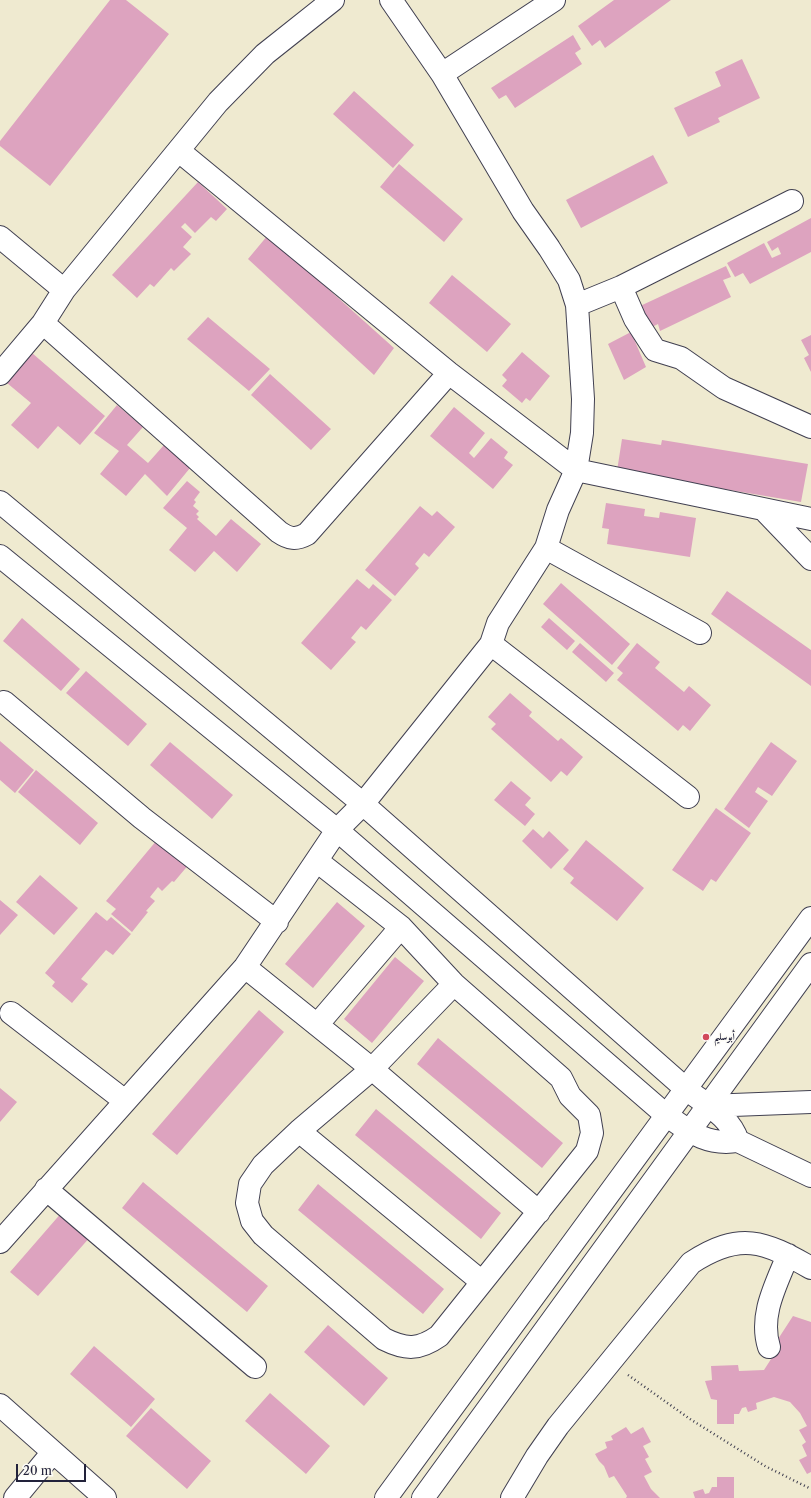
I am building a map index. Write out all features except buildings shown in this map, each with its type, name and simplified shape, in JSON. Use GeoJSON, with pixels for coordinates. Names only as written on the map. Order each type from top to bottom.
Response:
{"type":"FeatureCollection","features":[{"type":"Feature","properties":{"kind":"street"},"geometry":{"type":"LineString","coordinates":[[0,374],[43,323],[64,290],[218,102],[265,54],[333,0]]}},
{"type":"Feature","properties":{"kind":"street"},"geometry":{"type":"LineString","coordinates":[[0,1242],[245,967],[278,922],[337,830],[363,804],[491,644],[498,623],[546,548],[558,510],[576,470],[582,433],[583,399],[577,305],[569,280],[523,211],[442,74],[391,0]]}},
{"type":"Feature","properties":{"kind":"street"},"geometry":{"type":"LineString","coordinates":[[442,74],[554,0]]}},
{"type":"Feature","properties":{"kind":"street"},"geometry":{"type":"LineString","coordinates":[[179,151],[449,373],[576,470],[811,519]]}},
{"type":"Feature","properties":{"kind":"street"},"geometry":{"type":"LineString","coordinates":[[577,305],[621,287],[792,201]]}},
{"type":"Feature","properties":{"kind":"street"},"geometry":{"type":"LineString","coordinates":[[0,238],[64,290]]}},
{"type":"Feature","properties":{"kind":"street"},"geometry":{"type":"LineString","coordinates":[[621,287],[634,320],[655,350],[681,358],[724,388],[811,427]]}},
{"type":"Feature","properties":{"kind":"street"},"geometry":{"type":"LineString","coordinates":[[43,323],[279,532],[292,539],[300,538],[307,534],[449,373]]}},
{"type":"Feature","properties":{"kind":"street"},"geometry":{"type":"LineString","coordinates":[[0,502],[363,804],[686,1088],[729,1122],[738,1142]]}},
{"type":"Feature","properties":{"kind":"street"},"geometry":{"type":"LineString","coordinates":[[764,510],[811,559]]}},
{"type":"Feature","properties":{"kind":"street"},"geometry":{"type":"LineString","coordinates":[[546,548],[700,633]]}},
{"type":"Feature","properties":{"kind":"street"},"geometry":{"type":"LineString","coordinates":[[0,556],[337,830],[666,1115],[688,1131],[705,1140],[716,1142],[738,1142],[811,1176]]}},
{"type":"Feature","properties":{"kind":"street"},"geometry":{"type":"LineString","coordinates":[[491,644],[688,798]]}},
{"type":"Feature","properties":{"kind":"street"},"geometry":{"type":"LineString","coordinates":[[4,702],[142,818],[278,922]]}},
{"type":"Feature","properties":{"kind":"street"},"geometry":{"type":"LineString","coordinates":[[317,861],[401,927],[454,984],[561,1078],[570,1096],[589,1115],[592,1134],[587,1151],[439,1336],[427,1344],[412,1347],[397,1346],[384,1339],[264,1235],[252,1221],[247,1202],[250,1184],[263,1165],[372,1069],[454,984]]}},
{"type":"Feature","properties":{"kind":"street"},"geometry":{"type":"LineString","coordinates":[[386,1498],[811,918]]}},
{"type":"Feature","properties":{"kind":"street"},"geometry":{"type":"LineString","coordinates":[[317,1025],[401,927]]}},
{"type":"Feature","properties":{"kind":"street"},"geometry":{"type":"LineString","coordinates":[[423,1498],[688,1131],[811,964]]}},
{"type":"Feature","properties":{"kind":"street"},"geometry":{"type":"LineString","coordinates":[[245,967],[372,1069],[538,1212]]}},
{"type":"Feature","properties":{"kind":"street"},"geometry":{"type":"LineString","coordinates":[[11,1013],[125,1101]]}},
{"type":"Feature","properties":{"kind":"street"},"geometry":{"type":"LineString","coordinates":[[707,1106],[811,1102]]}},
{"type":"Feature","properties":{"kind":"street"},"geometry":{"type":"LineString","coordinates":[[300,1131],[482,1282]]}},
{"type":"Feature","properties":{"kind":"street"},"geometry":{"type":"LineString","coordinates":[[46,1189],[255,1367]]}},
{"type":"Feature","properties":{"kind":"street"},"geometry":{"type":"LineString","coordinates":[[512,1498],[537,1456],[554,1432],[691,1263],[710,1251],[732,1244],[755,1243],[788,1255],[811,1268]]}},
{"type":"Feature","properties":{"kind":"street"},"geometry":{"type":"LineString","coordinates":[[769,1347],[765,1326],[766,1312],[788,1255]]}},
{"type":"Feature","properties":{"kind":"street"},"geometry":{"type":"LineString","coordinates":[[0,1405],[106,1498]]}},
{"type":"Feature","properties":{"kind":"street"},"geometry":{"type":"LineString","coordinates":[[15,1498],[53,1452]]}},
{"type":"Feature","properties":{"kind":"path"},"geometry":{"type":"LineString","coordinates":[[610,1362],[690,1419],[765,1466],[811,1489]]}},
{"type":"Feature","properties":{"kind":"place","name":"أبوسليم"},"geometry":{"type":"Point","coordinates":[706,1037]}}]}
